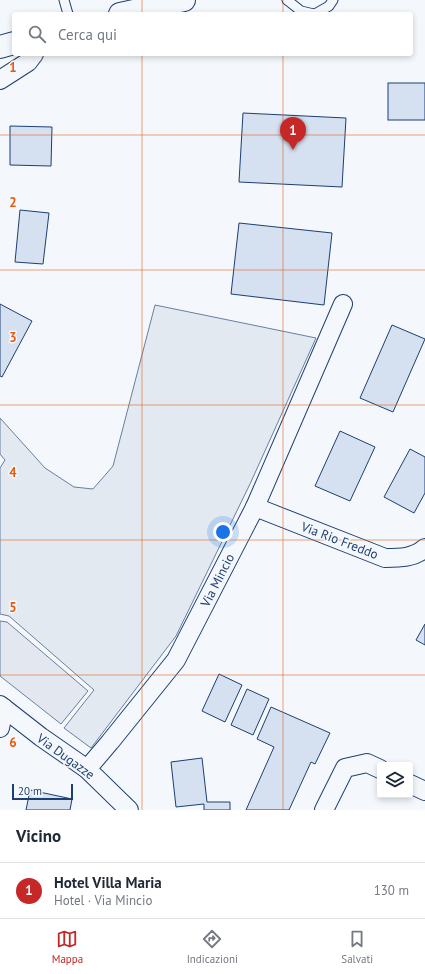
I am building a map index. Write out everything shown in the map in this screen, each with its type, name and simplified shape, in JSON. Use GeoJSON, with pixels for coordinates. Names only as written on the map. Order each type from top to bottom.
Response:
{"type":"FeatureCollection","features":[{"type":"Feature","properties":{"kind":"street"},"geometry":{"type":"LineString","coordinates":[[125,12],[147,4],[184,0]]}},
{"type":"Feature","properties":{"kind":"street"},"geometry":{"type":"LineString","coordinates":[[0,47],[12,43]]}},
{"type":"Feature","properties":{"kind":"street"},"geometry":{"type":"LineString","coordinates":[[0,80],[28,62],[32,56]]}},
{"type":"Feature","properties":{"kind":"street","name":"Via Mincio"},"geometry":{"type":"LineString","coordinates":[[87,769],[176,660],[255,507],[343,304]]}},
{"type":"Feature","properties":{"kind":"street","name":"Via Rio Freddo"},"geometry":{"type":"LineString","coordinates":[[255,507],[386,558],[406,558],[421,552],[425,548]]}},
{"type":"Feature","properties":{"kind":"street"},"geometry":{"type":"LineString","coordinates":[[0,728],[2,706]]}},
{"type":"Feature","properties":{"kind":"street","name":"Via Dugazze"},"geometry":{"type":"LineString","coordinates":[[2,706],[41,737],[87,769],[129,810]]}},
{"type":"Feature","properties":{"kind":"street"},"geometry":{"type":"LineString","coordinates":[[324,810],[345,768],[367,763],[377,768]]}},
{"type":"Feature","properties":{"kind":"street"},"geometry":{"type":"LineString","coordinates":[[413,785],[425,791]]}},
{"type":"Feature","properties":{"kind":"lane"},"geometry":{"type":"LineString","coordinates":[[64,0],[67,12]]}},
{"type":"Feature","properties":{"kind":"lane"},"geometry":{"type":"LineString","coordinates":[[287,0],[302,11],[306,12]]}},
{"type":"Feature","properties":{"kind":"lane"},"geometry":{"type":"LineString","coordinates":[[318,12],[329,6],[333,0]]}},
{"type":"Feature","properties":{"kind":"shaded area"},"geometry":{"type":"Polygon","coordinates":[[[155,305],[316,338],[250,484],[176,636],[91,748],[64,728],[94,690],[9,616],[0,614],[0,468],[5,460],[0,454],[0,418],[45,468],[74,487],[93,489],[113,466],[155,305]]]}},
{"type":"Feature","properties":{"kind":"shaded area"},"geometry":{"type":"Polygon","coordinates":[[[0,621],[7,622],[88,691],[61,724],[0,676],[0,621]]]}},
{"type":"Feature","properties":{"kind":"building"},"geometry":{"type":"Polygon","coordinates":[[[388,83],[425,83],[425,120],[388,120],[388,83]]]}},
{"type":"Feature","properties":{"kind":"building"},"geometry":{"type":"Polygon","coordinates":[[[243,113],[346,118],[342,187],[239,182],[243,113]]]}},
{"type":"Feature","properties":{"kind":"building"},"geometry":{"type":"Polygon","coordinates":[[[10,126],[52,127],[51,166],[10,165],[10,126]]]}},
{"type":"Feature","properties":{"kind":"building"},"geometry":{"type":"Polygon","coordinates":[[[20,210],[49,213],[43,264],[15,262],[20,210]]]}},
{"type":"Feature","properties":{"kind":"building"},"geometry":{"type":"Polygon","coordinates":[[[239,223],[332,233],[324,305],[231,294],[239,223]]]}},
{"type":"Feature","properties":{"kind":"building"},"geometry":{"type":"Polygon","coordinates":[[[0,304],[32,321],[2,377],[0,376],[0,304]]]}},
{"type":"Feature","properties":{"kind":"building"},"geometry":{"type":"Polygon","coordinates":[[[392,325],[425,339],[393,412],[360,398],[392,325]]]}},
{"type":"Feature","properties":{"kind":"building"},"geometry":{"type":"Polygon","coordinates":[[[340,431],[375,447],[350,501],[315,486],[340,431]]]}},
{"type":"Feature","properties":{"kind":"building"},"geometry":{"type":"Polygon","coordinates":[[[410,449],[425,457],[425,493],[414,513],[384,497],[410,449]]]}},
{"type":"Feature","properties":{"kind":"building"},"geometry":{"type":"Polygon","coordinates":[[[425,624],[425,645],[416,640],[425,624]]]}},
{"type":"Feature","properties":{"kind":"building"},"geometry":{"type":"Polygon","coordinates":[[[219,674],[242,685],[225,722],[202,711],[219,674]]]}},
{"type":"Feature","properties":{"kind":"building"},"geometry":{"type":"Polygon","coordinates":[[[247,689],[269,699],[253,735],[231,725],[247,689]]]}},
{"type":"Feature","properties":{"kind":"building"},"geometry":{"type":"Polygon","coordinates":[[[271,707],[330,733],[315,764],[311,762],[289,810],[246,810],[274,747],[257,739],[271,707]]]}},
{"type":"Feature","properties":{"kind":"building"},"geometry":{"type":"Polygon","coordinates":[[[202,758],[207,802],[230,802],[230,810],[204,810],[204,804],[176,807],[171,762],[202,758]]]}},
{"type":"Feature","properties":{"kind":"building"},"geometry":{"type":"Polygon","coordinates":[[[30,790],[72,799],[70,810],[26,810],[30,790]]]}},
{"type":"Feature","properties":{"kind":"place","name":"Hotel Villa Maria"},"geometry":{"type":"Point","coordinates":[293,150]}}]}
